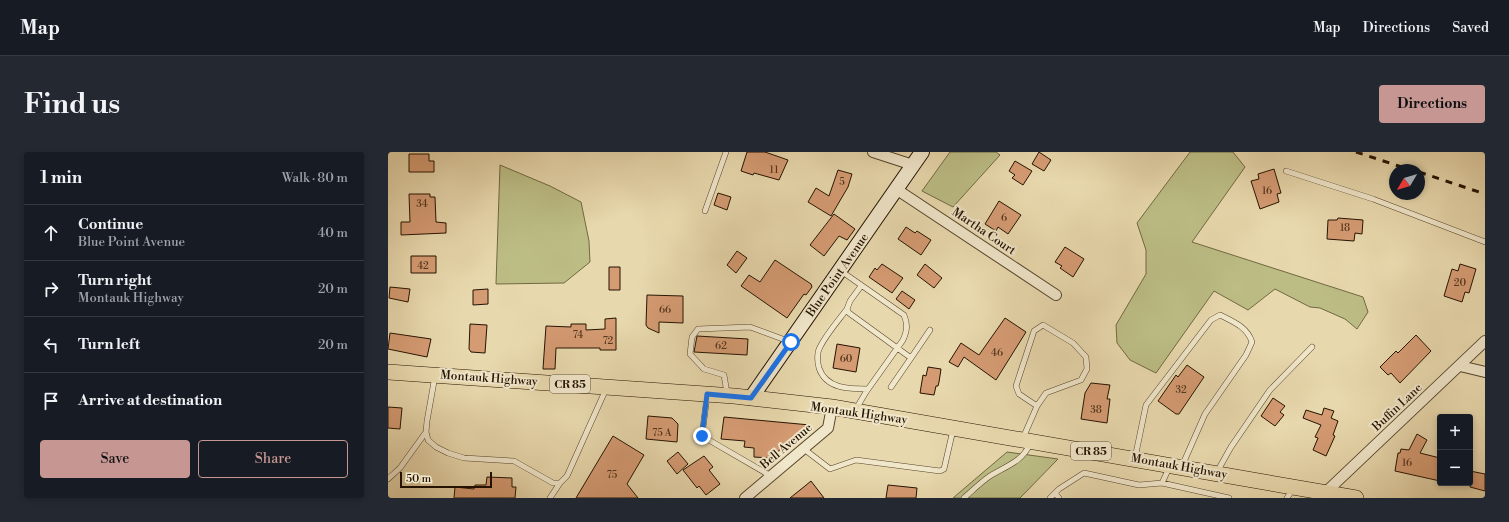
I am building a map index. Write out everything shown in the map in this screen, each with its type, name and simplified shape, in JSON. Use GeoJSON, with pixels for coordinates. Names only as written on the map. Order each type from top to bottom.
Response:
{"type":"FeatureCollection","features":[{"type":"Feature","properties":{"kind":"main road","name":"Montauk Highway"},"geometry":{"type":"LineString","coordinates":[[388,372],[607,386],[751,398],[832,407],[1216,473],[1291,492],[1326,492]]}},
{"type":"Feature","properties":{"kind":"main road","name":"CR 85"},"geometry":{"type":"LineString","coordinates":[[1326,492],[1351,497]]}},
{"type":"Feature","properties":{"kind":"street"},"geometry":{"type":"LineString","coordinates":[[872,152],[913,165]]}},
{"type":"Feature","properties":{"kind":"street","name":"Blue Point Avenue"},"geometry":{"type":"LineString","coordinates":[[751,398],[841,271],[922,152]]}},
{"type":"Feature","properties":{"kind":"street","name":"Martha Court"},"geometry":{"type":"LineString","coordinates":[[896,189],[1056,295]]}},
{"type":"Feature","properties":{"kind":"street","name":"Buffin Lane"},"geometry":{"type":"LineString","coordinates":[[1326,492],[1485,341]]}},
{"type":"Feature","properties":{"kind":"street"},"geometry":{"type":"LineString","coordinates":[[1460,366],[1485,372]]}},
{"type":"Feature","properties":{"kind":"street","name":"Bell Avenue"},"geometry":{"type":"LineString","coordinates":[[745,498],[828,428],[832,407]]}},
{"type":"Feature","properties":{"kind":"lane"},"geometry":{"type":"LineString","coordinates":[[705,211],[726,152]]}},
{"type":"Feature","properties":{"kind":"lane"},"geometry":{"type":"LineString","coordinates":[[1286,171],[1373,199],[1485,242]]}},
{"type":"Feature","properties":{"kind":"lane"},"geometry":{"type":"LineString","coordinates":[[841,271],[904,315],[907,323],[907,332],[898,348],[868,389],[856,411]]}},
{"type":"Feature","properties":{"kind":"lane"},"geometry":{"type":"LineString","coordinates":[[861,286],[850,301],[847,309],[819,347],[818,365],[821,373],[827,381],[833,385],[843,388],[868,389]]}},
{"type":"Feature","properties":{"kind":"lane"},"geometry":{"type":"LineString","coordinates":[[847,309],[849,313],[911,358]]}},
{"type":"Feature","properties":{"kind":"lane"},"geometry":{"type":"LineString","coordinates":[[1135,458],[1146,405],[1210,320],[1220,315],[1236,322],[1249,333],[1252,342],[1246,355],[1205,414],[1176,466],[1162,483]]}},
{"type":"Feature","properties":{"kind":"lane"},"geometry":{"type":"LineString","coordinates":[[964,498],[990,476],[1016,462],[1025,454],[1027,440],[1037,406],[1046,393],[1081,380],[1087,370],[1086,357],[1072,343],[1043,325],[1034,331],[1016,386],[1019,394],[1037,406]]}},
{"type":"Feature","properties":{"kind":"lane"},"geometry":{"type":"LineString","coordinates":[[727,396],[724,375],[704,369],[690,354],[692,337],[698,329],[750,327],[791,342]]}},
{"type":"Feature","properties":{"kind":"lane"},"geometry":{"type":"LineString","coordinates":[[891,387],[930,330]]}},
{"type":"Feature","properties":{"kind":"lane"},"geometry":{"type":"LineString","coordinates":[[1216,473],[1231,447],[1270,390],[1312,347]]}},
{"type":"Feature","properties":{"kind":"lane"},"geometry":{"type":"LineString","coordinates":[[436,375],[426,432],[428,440],[436,447],[464,458],[514,461],[554,483],[560,483]]}},
{"type":"Feature","properties":{"kind":"lane"},"geometry":{"type":"LineString","coordinates":[[550,498],[560,483],[567,476],[607,386]]}},
{"type":"Feature","properties":{"kind":"lane"},"geometry":{"type":"LineString","coordinates":[[707,394],[702,436],[771,476]]}},
{"type":"Feature","properties":{"kind":"lane"},"geometry":{"type":"LineString","coordinates":[[804,449],[830,469],[856,460],[940,471],[944,469],[953,427]]}},
{"type":"Feature","properties":{"kind":"lane"},"geometry":{"type":"LineString","coordinates":[[388,479],[400,468],[426,432]]}},
{"type":"Feature","properties":{"kind":"lane"},"geometry":{"type":"LineString","coordinates":[[1050,498],[1084,473],[1139,485],[1162,483],[1229,498]]}},
{"type":"Feature","properties":{"kind":"lane"},"geometry":{"type":"LineString","coordinates":[[1055,493],[1059,498]]}},
{"type":"Feature","properties":{"kind":"green space"},"geometry":{"type":"Polygon","coordinates":[[[950,152],[996,152],[1000,155],[953,207],[922,191],[950,152]]]}},
{"type":"Feature","properties":{"kind":"green space"},"geometry":{"type":"Polygon","coordinates":[[[1190,152],[1233,152],[1245,167],[1192,242],[1363,297],[1368,312],[1357,329],[1345,319],[1320,308],[1310,307],[1275,289],[1248,310],[1214,291],[1156,373],[1130,360],[1117,343],[1116,325],[1146,274],[1146,250],[1137,223],[1190,152]]]}},
{"type":"Feature","properties":{"kind":"green space"},"geometry":{"type":"Polygon","coordinates":[[[500,165],[550,186],[581,202],[589,241],[590,262],[564,283],[496,284],[500,165]]]}},
{"type":"Feature","properties":{"kind":"green space"},"geometry":{"type":"Polygon","coordinates":[[[1007,452],[1058,459],[1020,498],[953,498],[1007,452]]]}},
{"type":"Feature","properties":{"kind":"building"},"geometry":{"type":"Polygon","coordinates":[[[747,152],[765,152],[788,160],[779,180],[741,171],[747,152]]]}},
{"type":"Feature","properties":{"kind":"building"},"geometry":{"type":"Polygon","coordinates":[[[1039,152],[1051,160],[1044,171],[1032,164],[1039,152]]]}},
{"type":"Feature","properties":{"kind":"building"},"geometry":{"type":"Polygon","coordinates":[[[409,154],[429,154],[429,161],[434,161],[434,172],[409,172],[409,154]]]}},
{"type":"Feature","properties":{"kind":"building"},"geometry":{"type":"Polygon","coordinates":[[[1015,161],[1032,171],[1023,185],[1012,178],[1015,175],[1009,171],[1015,161]]]}},
{"type":"Feature","properties":{"kind":"building"},"geometry":{"type":"Polygon","coordinates":[[[1274,169],[1281,193],[1277,194],[1279,202],[1260,209],[1251,181],[1259,179],[1258,174],[1274,169]]]}},
{"type":"Feature","properties":{"kind":"building"},"geometry":{"type":"Polygon","coordinates":[[[838,170],[852,174],[848,187],[831,216],[808,202],[816,188],[829,196],[838,170]]]}},
{"type":"Feature","properties":{"kind":"building"},"geometry":{"type":"Polygon","coordinates":[[[718,193],[731,197],[727,210],[714,205],[718,193]]]}},
{"type":"Feature","properties":{"kind":"building"},"geometry":{"type":"Polygon","coordinates":[[[409,194],[430,194],[430,197],[435,197],[436,222],[446,223],[446,233],[401,235],[401,222],[410,222],[409,194]]]}},
{"type":"Feature","properties":{"kind":"building"},"geometry":{"type":"Polygon","coordinates":[[[999,201],[1021,215],[1008,234],[998,227],[996,231],[985,224],[999,201]]]}},
{"type":"Feature","properties":{"kind":"building"},"geometry":{"type":"Polygon","coordinates":[[[834,214],[855,229],[847,240],[839,236],[824,256],[810,245],[834,214]]]}},
{"type":"Feature","properties":{"kind":"building"},"geometry":{"type":"Polygon","coordinates":[[[1338,218],[1363,220],[1362,234],[1355,233],[1354,241],[1327,239],[1328,220],[1337,220],[1338,218]]]}},
{"type":"Feature","properties":{"kind":"building"},"geometry":{"type":"Polygon","coordinates":[[[906,227],[915,233],[917,231],[931,240],[921,255],[898,239],[906,227]]]}},
{"type":"Feature","properties":{"kind":"building"},"geometry":{"type":"Polygon","coordinates":[[[1065,247],[1084,259],[1073,277],[1060,268],[1062,266],[1055,262],[1065,247]]]}},
{"type":"Feature","properties":{"kind":"building"},"geometry":{"type":"Polygon","coordinates":[[[737,251],[747,258],[736,273],[727,265],[737,251]]]}},
{"type":"Feature","properties":{"kind":"building"},"geometry":{"type":"Polygon","coordinates":[[[411,256],[436,256],[436,273],[411,273],[411,256]]]}},
{"type":"Feature","properties":{"kind":"building"},"geometry":{"type":"Polygon","coordinates":[[[775,260],[811,284],[812,287],[806,295],[804,294],[787,318],[741,286],[749,275],[760,282],[775,260]]]}},
{"type":"Feature","properties":{"kind":"building"},"geometry":{"type":"Polygon","coordinates":[[[882,264],[903,278],[892,293],[869,277],[875,268],[877,270],[882,264]]]}},
{"type":"Feature","properties":{"kind":"building"},"geometry":{"type":"Polygon","coordinates":[[[925,264],[942,278],[934,288],[917,275],[925,264]]]}},
{"type":"Feature","properties":{"kind":"building"},"geometry":{"type":"Polygon","coordinates":[[[1460,264],[1476,269],[1469,293],[1465,292],[1462,302],[1444,296],[1452,269],[1458,271],[1460,264]]]}},
{"type":"Feature","properties":{"kind":"building"},"geometry":{"type":"Polygon","coordinates":[[[609,267],[620,267],[620,290],[609,290],[609,267]]]}},
{"type":"Feature","properties":{"kind":"building"},"geometry":{"type":"Polygon","coordinates":[[[390,287],[410,289],[408,302],[389,298],[390,287]]]}},
{"type":"Feature","properties":{"kind":"building"},"geometry":{"type":"Polygon","coordinates":[[[488,289],[488,304],[473,305],[473,290],[488,289]]]}},
{"type":"Feature","properties":{"kind":"building"},"geometry":{"type":"Polygon","coordinates":[[[902,291],[915,300],[909,309],[896,299],[902,291]]]}},
{"type":"Feature","properties":{"kind":"building"},"geometry":{"type":"Polygon","coordinates":[[[647,295],[683,296],[683,323],[659,322],[659,333],[648,328],[646,325],[647,295]]]}},
{"type":"Feature","properties":{"kind":"building"},"geometry":{"type":"Polygon","coordinates":[[[616,318],[616,350],[600,350],[600,348],[556,348],[555,369],[543,369],[546,326],[571,327],[571,324],[586,324],[586,330],[605,329],[605,319],[616,318]]]}},
{"type":"Feature","properties":{"kind":"building"},"geometry":{"type":"Polygon","coordinates":[[[1005,318],[1026,332],[996,380],[964,357],[958,367],[949,362],[961,343],[979,355],[1005,318]]]}},
{"type":"Feature","properties":{"kind":"building"},"geometry":{"type":"Polygon","coordinates":[[[470,324],[487,325],[485,353],[471,352],[469,349],[470,324]]]}},
{"type":"Feature","properties":{"kind":"building"},"geometry":{"type":"Polygon","coordinates":[[[390,333],[431,339],[427,357],[388,349],[390,333]]]}},
{"type":"Feature","properties":{"kind":"building"},"geometry":{"type":"Polygon","coordinates":[[[1416,335],[1431,351],[1400,383],[1391,373],[1388,375],[1380,367],[1396,351],[1398,353],[1416,335]]]}},
{"type":"Feature","properties":{"kind":"building"},"geometry":{"type":"Polygon","coordinates":[[[697,336],[748,339],[747,355],[694,352],[697,336]]]}},
{"type":"Feature","properties":{"kind":"building"},"geometry":{"type":"Polygon","coordinates":[[[837,344],[860,348],[856,372],[833,368],[837,344]]]}},
{"type":"Feature","properties":{"kind":"building"},"geometry":{"type":"Polygon","coordinates":[[[1187,365],[1204,377],[1179,414],[1176,414],[1158,401],[1176,375],[1178,377],[1187,365]]]}},
{"type":"Feature","properties":{"kind":"building"},"geometry":{"type":"Polygon","coordinates":[[[928,367],[941,369],[938,386],[936,386],[934,395],[920,393],[923,375],[926,376],[928,367]]]}},
{"type":"Feature","properties":{"kind":"building"},"geometry":{"type":"Polygon","coordinates":[[[1091,383],[1110,385],[1107,399],[1110,399],[1107,423],[1081,419],[1085,393],[1091,383]]]}},
{"type":"Feature","properties":{"kind":"building"},"geometry":{"type":"Polygon","coordinates":[[[1273,398],[1285,406],[1280,412],[1284,415],[1275,426],[1261,416],[1273,398]]]}},
{"type":"Feature","properties":{"kind":"building"},"geometry":{"type":"Polygon","coordinates":[[[388,407],[402,408],[400,429],[388,428],[388,407]]]}},
{"type":"Feature","properties":{"kind":"building"},"geometry":{"type":"Polygon","coordinates":[[[1324,408],[1334,411],[1331,418],[1338,421],[1333,435],[1335,436],[1326,456],[1313,450],[1318,438],[1315,437],[1321,425],[1303,418],[1306,410],[1322,415],[1324,408]]]}},
{"type":"Feature","properties":{"kind":"building"},"geometry":{"type":"Polygon","coordinates":[[[648,416],[672,418],[678,424],[677,442],[646,439],[648,416]]]}},
{"type":"Feature","properties":{"kind":"building"},"geometry":{"type":"Polygon","coordinates":[[[724,417],[810,425],[770,458],[754,457],[754,448],[744,447],[745,441],[721,439],[724,417]]]}},
{"type":"Feature","properties":{"kind":"building"},"geometry":{"type":"Polygon","coordinates":[[[1417,434],[1427,440],[1420,453],[1437,457],[1437,480],[1395,471],[1398,453],[1400,453],[1401,449],[1409,450],[1417,434]]]}},
{"type":"Feature","properties":{"kind":"building"},"geometry":{"type":"Polygon","coordinates":[[[613,436],[644,455],[627,484],[638,498],[576,498],[613,436]]]}},
{"type":"Feature","properties":{"kind":"building"},"geometry":{"type":"Polygon","coordinates":[[[678,452],[688,464],[677,474],[667,461],[678,452]]]}},
{"type":"Feature","properties":{"kind":"building"},"geometry":{"type":"Polygon","coordinates":[[[704,456],[713,467],[709,470],[720,484],[706,495],[699,486],[697,488],[683,470],[704,456]]]}},
{"type":"Feature","properties":{"kind":"building"},"geometry":{"type":"Polygon","coordinates":[[[1473,472],[1485,474],[1485,491],[1470,487],[1473,486],[1473,472]]]}},
{"type":"Feature","properties":{"kind":"building"},"geometry":{"type":"Polygon","coordinates":[[[487,477],[512,478],[512,487],[516,487],[515,498],[454,498],[455,487],[474,489],[475,485],[486,485],[487,477]]]}},
{"type":"Feature","properties":{"kind":"building"},"geometry":{"type":"Polygon","coordinates":[[[811,481],[824,498],[790,498],[805,486],[811,481]]]}},
{"type":"Feature","properties":{"kind":"building"},"geometry":{"type":"Polygon","coordinates":[[[888,485],[917,488],[916,498],[886,498],[888,485]]]}},
{"type":"Feature","properties":{"kind":"railway"},"geometry":{"type":"LineString","coordinates":[[1356,152],[1393,164]]}},
{"type":"Feature","properties":{"kind":"railway"},"geometry":{"type":"LineString","coordinates":[[1425,174],[1485,194]]}},
{"type":"Feature","properties":{"kind":"route"},"geometry":{"type":"LineString","coordinates":[[702,436],[707,394],[751,398],[791,342]]}}]}
